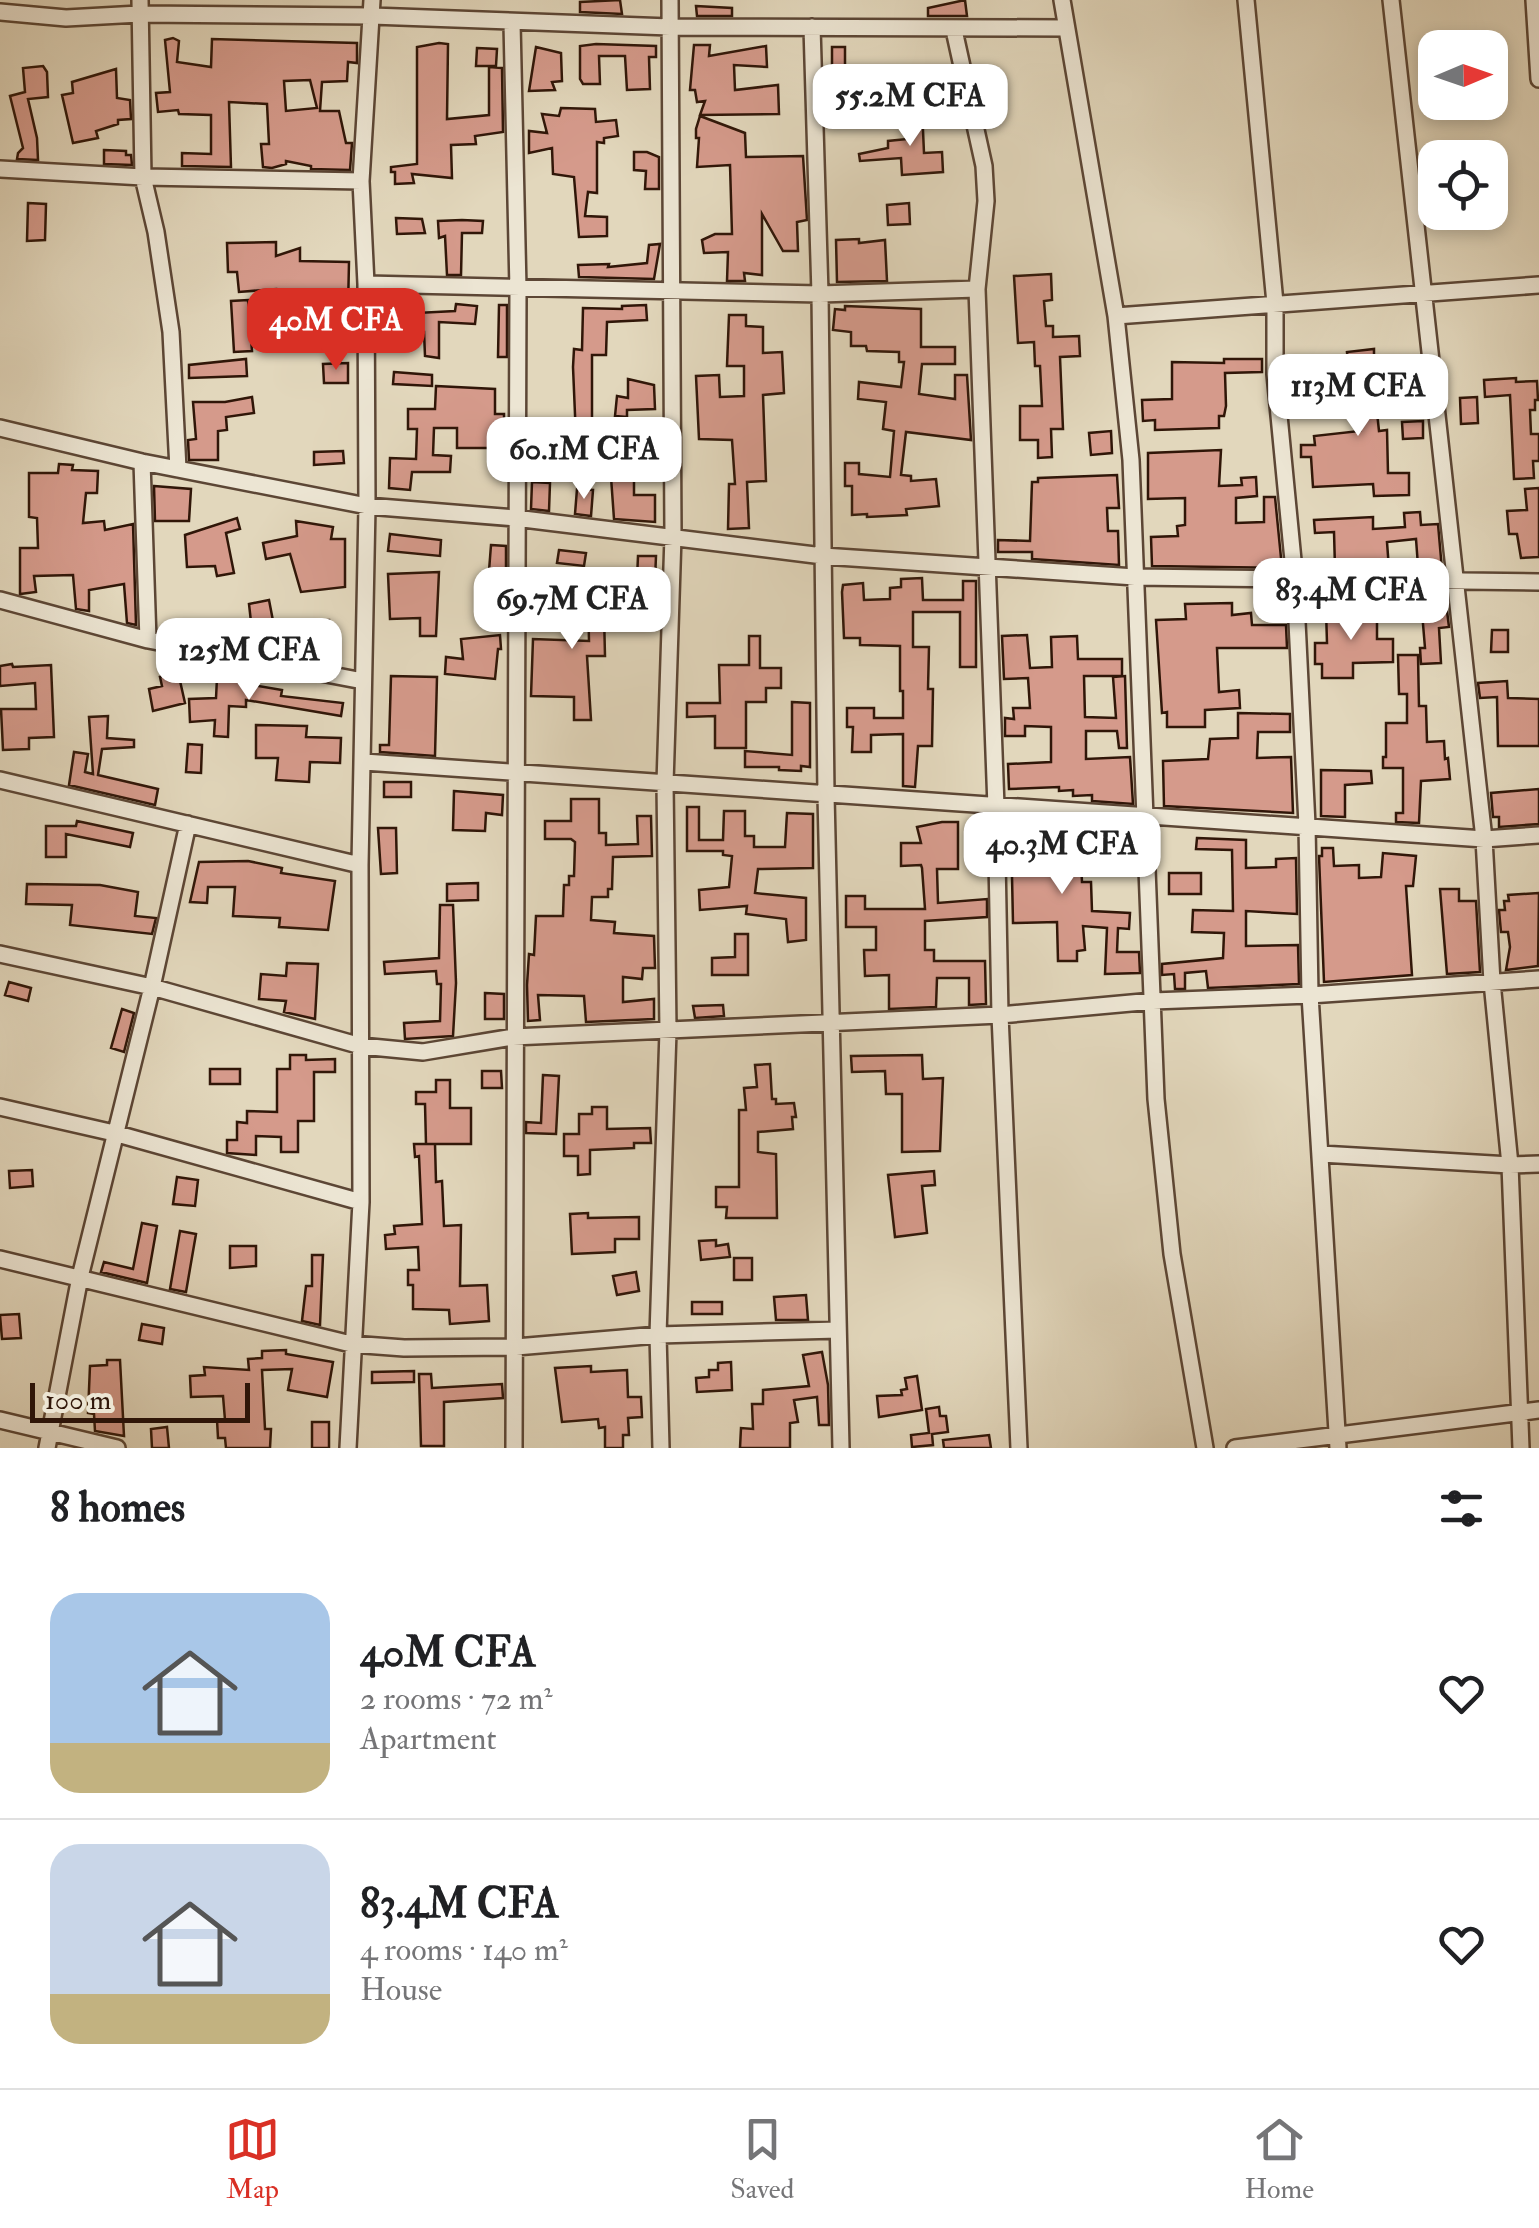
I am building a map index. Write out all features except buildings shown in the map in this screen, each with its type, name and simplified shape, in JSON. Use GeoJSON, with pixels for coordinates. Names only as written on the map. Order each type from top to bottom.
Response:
{"type":"FeatureCollection","features":[{"type":"Feature","properties":{"kind":"street"},"geometry":{"type":"LineString","coordinates":[[661,1448],[658,1336],[668,1031],[666,783],[673,536],[670,0]]}},
{"type":"Feature","properties":{"kind":"street"},"geometry":{"type":"LineString","coordinates":[[1062,0],[1116,316],[1131,460],[1156,1099],[1172,1254],[1205,1448]]}},
{"type":"Feature","properties":{"kind":"street"},"geometry":{"type":"LineString","coordinates":[[1246,0],[1275,302],[1275,374],[1295,582],[1307,825],[1310,995],[1338,1442]]}},
{"type":"Feature","properties":{"kind":"street"},"geometry":{"type":"LineString","coordinates":[[1391,0],[1484,839],[1492,982],[1510,1165],[1521,1448]]}},
{"type":"Feature","properties":{"kind":"street"},"geometry":{"type":"LineString","coordinates":[[1534,0],[1539,80]]}},
{"type":"Feature","properties":{"kind":"street"},"geometry":{"type":"LineString","coordinates":[[0,12],[66,18],[140,7],[372,8],[512,23],[954,30],[1066,28]]}},
{"type":"Feature","properties":{"kind":"street"},"geometry":{"type":"LineString","coordinates":[[140,7],[143,177],[156,232],[171,332],[178,469]]}},
{"type":"Feature","properties":{"kind":"street"},"geometry":{"type":"LineString","coordinates":[[348,1448],[361,1202],[360,865],[367,506],[366,284],[361,182],[372,8]]}},
{"type":"Feature","properties":{"kind":"street"},"geometry":{"type":"LineString","coordinates":[[512,23],[518,288],[514,1448]]}},
{"type":"Feature","properties":{"kind":"street"},"geometry":{"type":"LineString","coordinates":[[812,27],[841,1448]]}},
{"type":"Feature","properties":{"kind":"street"},"geometry":{"type":"LineString","coordinates":[[954,30],[984,166],[985,232],[977,289],[1000,1015],[1019,1448]]}},
{"type":"Feature","properties":{"kind":"street"},"geometry":{"type":"LineString","coordinates":[[0,169],[361,182]]}},
{"type":"Feature","properties":{"kind":"street"},"geometry":{"type":"LineString","coordinates":[[366,284],[820,294],[977,289]]}},
{"type":"Feature","properties":{"kind":"street"},"geometry":{"type":"LineString","coordinates":[[1116,316],[1539,285]]}},
{"type":"Feature","properties":{"kind":"street"},"geometry":{"type":"LineString","coordinates":[[0,428],[142,462],[367,506],[515,518],[823,556],[1135,578],[1539,582]]}},
{"type":"Feature","properties":{"kind":"street"},"geometry":{"type":"LineString","coordinates":[[142,462],[148,640]]}},
{"type":"Feature","properties":{"kind":"street"},"geometry":{"type":"LineString","coordinates":[[0,600],[148,640],[363,682]]}},
{"type":"Feature","properties":{"kind":"street"},"geometry":{"type":"LineString","coordinates":[[364,762],[1144,818],[1307,825],[1484,839],[1539,835]]}},
{"type":"Feature","properties":{"kind":"street"},"geometry":{"type":"LineString","coordinates":[[0,780],[360,865]]}},
{"type":"Feature","properties":{"kind":"street"},"geometry":{"type":"LineString","coordinates":[[49,1441],[80,1277],[188,824]]}},
{"type":"Feature","properties":{"kind":"street"},"geometry":{"type":"LineString","coordinates":[[0,954],[152,986],[361,1046],[424,1052],[513,1037],[1000,1015],[1153,1001],[1539,979]]}},
{"type":"Feature","properties":{"kind":"street"},"geometry":{"type":"LineString","coordinates":[[0,1108],[114,1134],[361,1202]]}},
{"type":"Feature","properties":{"kind":"street"},"geometry":{"type":"LineString","coordinates":[[1321,1154],[1539,1164]]}},
{"type":"Feature","properties":{"kind":"street"},"geometry":{"type":"LineString","coordinates":[[0,1259],[352,1344],[404,1348],[516,1347],[658,1336],[838,1330]]}},
{"type":"Feature","properties":{"kind":"street"},"geometry":{"type":"LineString","coordinates":[[1235,1448],[1338,1442],[1539,1410]]}},
{"type":"Feature","properties":{"kind":"street"},"geometry":{"type":"LineString","coordinates":[[0,1420],[49,1441],[117,1448]]}}]}
